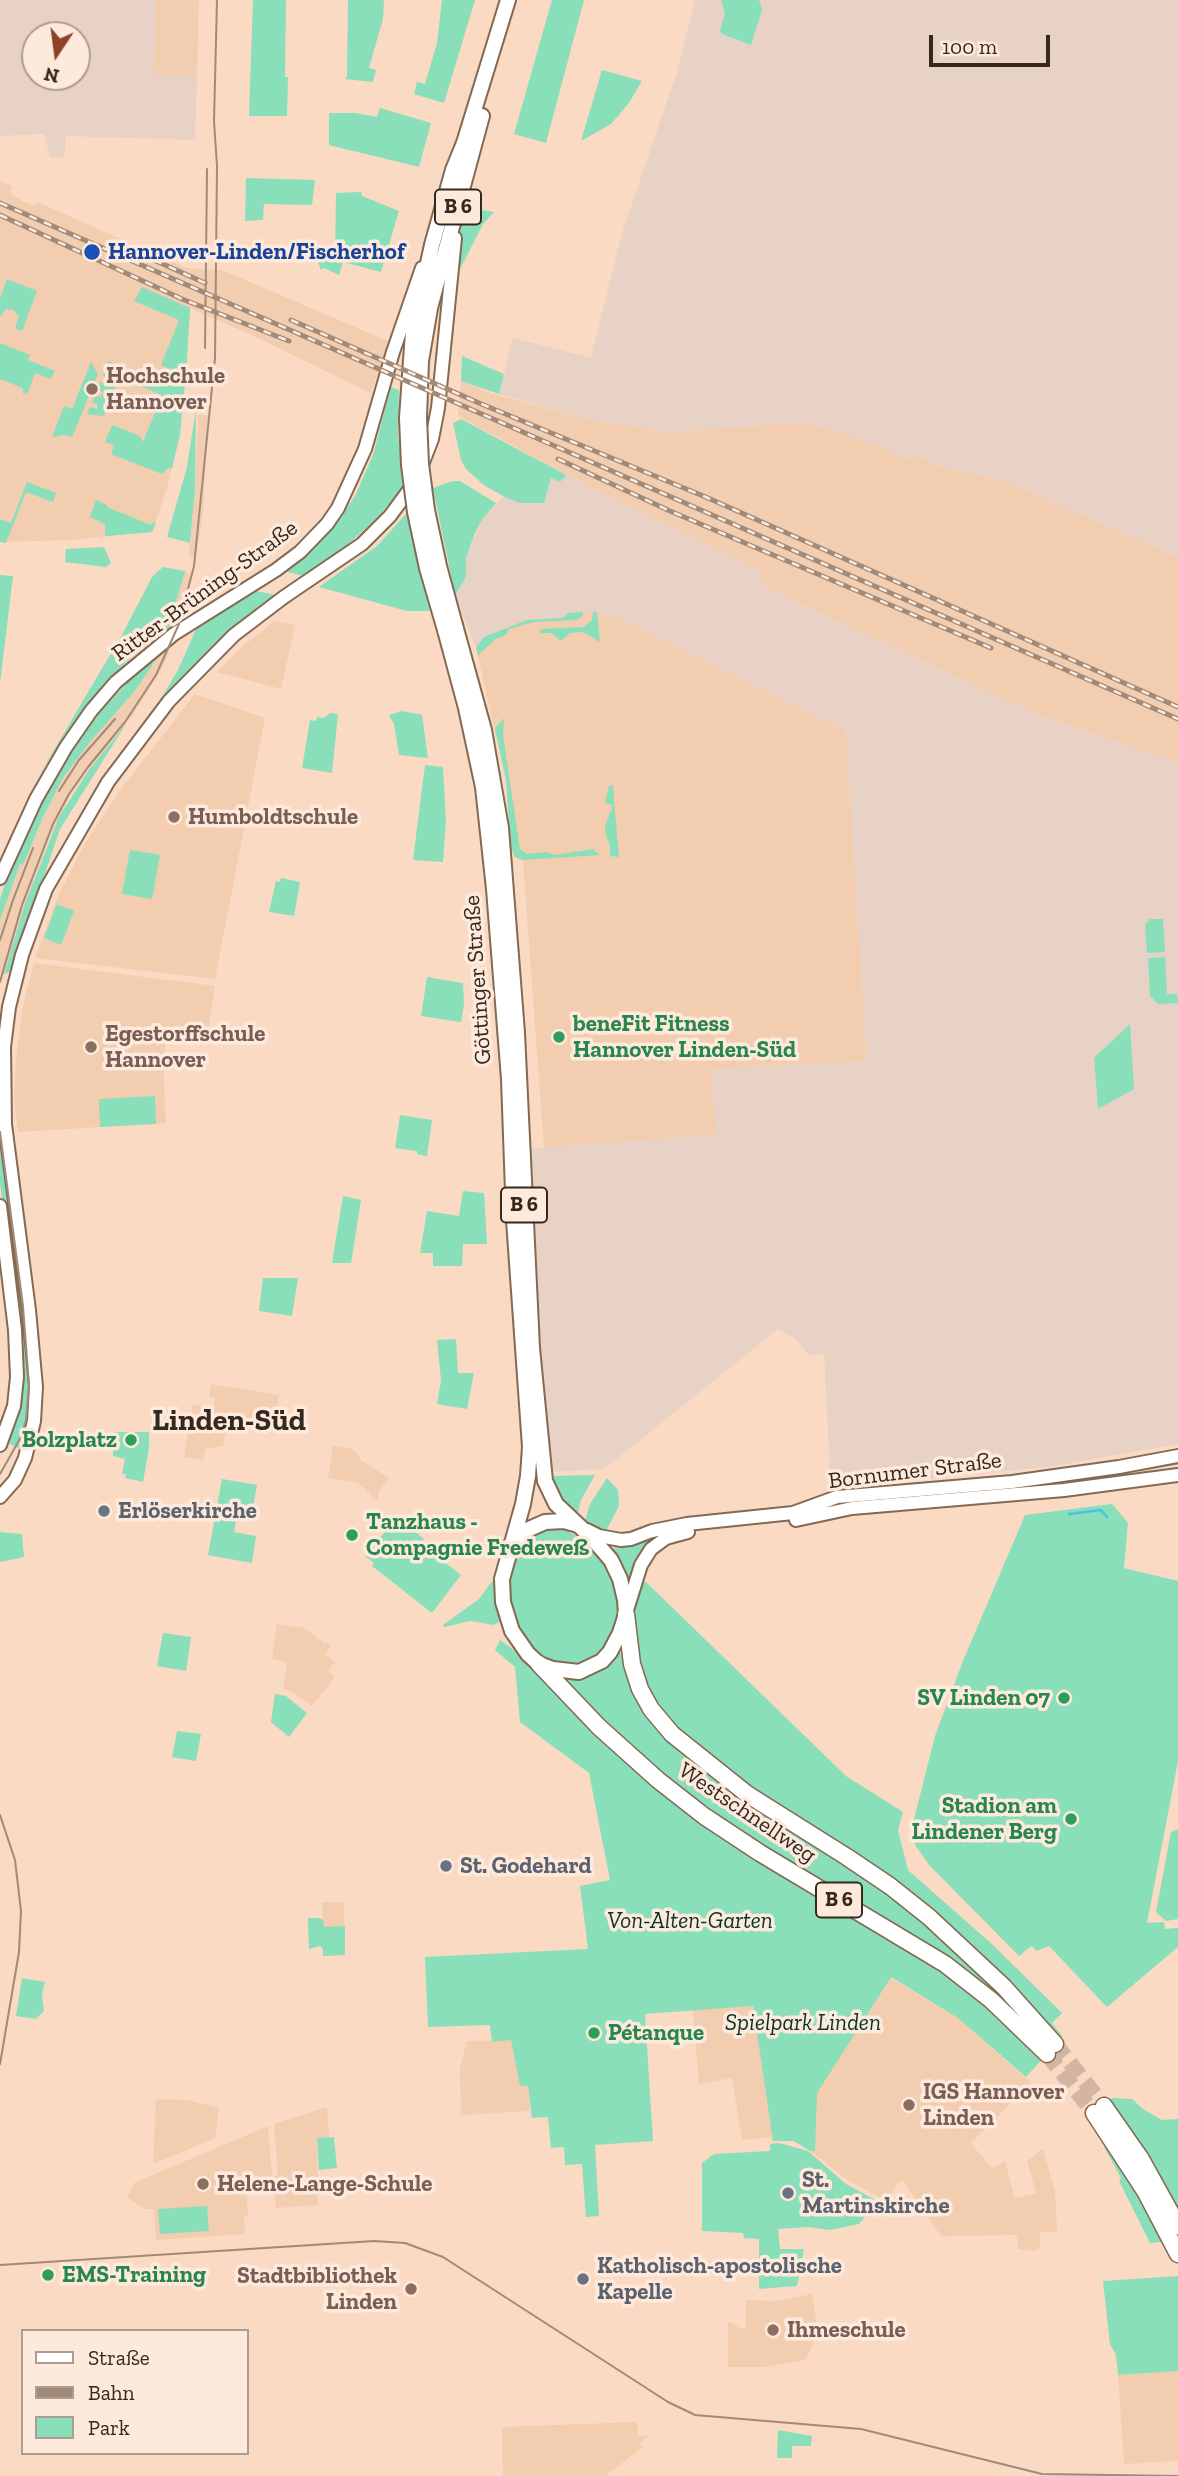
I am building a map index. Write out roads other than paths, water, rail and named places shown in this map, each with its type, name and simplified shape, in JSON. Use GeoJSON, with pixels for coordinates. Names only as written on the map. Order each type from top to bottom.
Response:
{"type":"FeatureCollection","features":[{"type":"Feature","properties":{"kind":"highway","name":"Westschnellweg"},"geometry":{"type":"LineString","coordinates":[[539,1664],[599,1727],[693,1808],[760,1853],[945,1964],[1051,2049],[1004,1987],[929,1917],[879,1879],[747,1794],[672,1734],[651,1709],[640,1689],[632,1664],[626,1614]]}},
{"type":"Feature","properties":{"kind":"highway"},"geometry":{"type":"LineString","coordinates":[[1099,2110],[1129,2165],[1176,2240]]}},
{"type":"Feature","properties":{"kind":"main road","name":"B 6"},"geometry":{"type":"LineString","coordinates":[[413,418],[413,332],[432,245],[453,170],[464,143],[508,0]]}},
{"type":"Feature","properties":{"kind":"main road","name":"B 6"},"geometry":{"type":"LineString","coordinates":[[413,418],[430,309],[444,248],[457,212],[478,130],[518,0]]}},
{"type":"Feature","properties":{"kind":"main road"},"geometry":{"type":"LineString","coordinates":[[0,1497],[15,1480],[25,1458],[34,1421],[36,1396],[27,1297],[5,1124],[4,1047],[8,1015],[22,954],[46,889],[108,782],[169,701],[242,629],[284,597],[347,556],[378,529],[402,501],[416,479],[432,439],[438,408],[457,212]]}},
{"type":"Feature","properties":{"kind":"main road","name":"Ritter-Brüning-Straße"},"geometry":{"type":"LineString","coordinates":[[0,878],[36,799],[66,747],[91,711],[116,682],[174,634],[300,552],[327,524],[338,508],[365,449],[410,302],[432,245]]}},
{"type":"Feature","properties":{"kind":"main road","name":"Göttinger Straße"},"geometry":{"type":"LineString","coordinates":[[413,418],[429,521],[483,787],[494,890],[509,1079],[514,1232],[530,1447],[523,1504],[511,1545]]}},
{"type":"Feature","properties":{"kind":"main road","name":"Göttinger Straße"},"geometry":{"type":"LineString","coordinates":[[450,627],[484,730],[502,839],[517,1033],[532,1348],[545,1481],[552,1499],[579,1525]]}},
{"type":"Feature","properties":{"kind":"main road"},"geometry":{"type":"LineString","coordinates":[[0,1206],[15,1330],[17,1377],[10,1418],[0,1445]]}},
{"type":"Feature","properties":{"kind":"main road","name":"Bornumer Straße"},"geometry":{"type":"LineString","coordinates":[[579,1525],[599,1536],[621,1540],[687,1524],[793,1513],[827,1500],[853,1495],[989,1484],[1113,1468],[1178,1456]]}},
{"type":"Feature","properties":{"kind":"main road"},"geometry":{"type":"LineString","coordinates":[[1113,1468],[1115,1484]]}},
{"type":"Feature","properties":{"kind":"main road","name":"Bornumer Straße"},"geometry":{"type":"LineString","coordinates":[[626,1614],[637,1575],[646,1555],[657,1544],[677,1534],[783,1523],[852,1508],[1013,1495],[1178,1475]]}},
{"type":"Feature","properties":{"kind":"main road"},"geometry":{"type":"LineString","coordinates":[[511,1545],[527,1530],[545,1522],[564,1521],[579,1525]]}},
{"type":"Feature","properties":{"kind":"main road","name":"B 6"},"geometry":{"type":"LineString","coordinates":[[579,1525],[617,1570],[623,1587],[626,1614]]}},
{"type":"Feature","properties":{"kind":"main road","name":"B 6"},"geometry":{"type":"LineString","coordinates":[[511,1545],[502,1579],[505,1615],[518,1642],[539,1664]]}},
{"type":"Feature","properties":{"kind":"main road"},"geometry":{"type":"LineString","coordinates":[[539,1664],[572,1672],[585,1670],[602,1661],[614,1646],[626,1614]]}},
{"type":"Feature","properties":{"kind":"waterway"},"geometry":{"type":"LineString","coordinates":[[1069,1514],[1101,1510],[1107,1517]]}},
{"type":"Feature","properties":{"kind":"tunnel"},"geometry":{"type":"LineString","coordinates":[[1055,2044],[1104,2106]]}},
{"type":"Feature","properties":{"kind":"tunnel"},"geometry":{"type":"LineString","coordinates":[[1047,2054],[1094,2113]]}},
{"type":"Feature","properties":{"kind":"tram line"},"geometry":{"type":"LineString","coordinates":[[0,982],[22,905],[53,824],[69,794],[125,722],[156,675],[179,624],[194,566],[215,358],[217,166],[214,121],[217,0]]}},
{"type":"Feature","properties":{"kind":"tram line"},"geometry":{"type":"LineString","coordinates":[[205,348],[207,169]]}},
{"type":"Feature","properties":{"kind":"tram line"},"geometry":{"type":"LineString","coordinates":[[59,791],[79,760],[115,719]]}},
{"type":"Feature","properties":{"kind":"tram line"},"geometry":{"type":"LineString","coordinates":[[0,940],[33,848]]}},
{"type":"Feature","properties":{"kind":"tram line"},"geometry":{"type":"LineString","coordinates":[[0,1132],[23,1306],[29,1385],[26,1420],[21,1437],[0,1474]]}},
{"type":"Feature","properties":{"kind":"tram line"},"geometry":{"type":"LineString","coordinates":[[0,1815],[15,1860],[21,1911],[19,1952],[0,2064]]}},
{"type":"Feature","properties":{"kind":"tram line"},"geometry":{"type":"LineString","coordinates":[[0,2265],[374,2241],[405,2243],[443,2257],[668,2402],[695,2415],[861,2429],[1042,2474],[1178,2476]]}},
{"type":"Feature","properties":{"kind":"railway"},"geometry":{"type":"LineString","coordinates":[[0,203],[1178,719]]}},
{"type":"Feature","properties":{"kind":"railway"},"geometry":{"type":"LineString","coordinates":[[0,215],[182,299],[289,341]]}},
{"type":"Feature","properties":{"kind":"railway"},"geometry":{"type":"LineString","coordinates":[[125,247],[205,283]]}},
{"type":"Feature","properties":{"kind":"railway"},"geometry":{"type":"LineString","coordinates":[[291,320],[479,403],[708,498],[1178,707]]}},
{"type":"Feature","properties":{"kind":"railway"},"geometry":{"type":"LineString","coordinates":[[558,459],[670,511],[991,648]]}},
{"type":"Feature","properties":{"kind":"place","name":"Hannover-Linden/Fischerhof"},"geometry":{"type":"Point","coordinates":[92,252]}},
{"type":"Feature","properties":{"kind":"place","name":"Hochschule Hannover"},"geometry":{"type":"Point","coordinates":[92,389]}},
{"type":"Feature","properties":{"kind":"place","name":"Humboldtschule"},"geometry":{"type":"Point","coordinates":[174,817]}},
{"type":"Feature","properties":{"kind":"place","name":"beneFit Fitness Hannover Linden-Süd"},"geometry":{"type":"Point","coordinates":[559,1037]}},
{"type":"Feature","properties":{"kind":"place","name":"Egestorffschule Hannover"},"geometry":{"type":"Point","coordinates":[91,1047]}},
{"type":"Feature","properties":{"kind":"place","name":"Bolzplatz"},"geometry":{"type":"Point","coordinates":[131,1440]}},
{"type":"Feature","properties":{"kind":"place","name":"Erlöserkirche"},"geometry":{"type":"Point","coordinates":[104,1511]}},
{"type":"Feature","properties":{"kind":"place","name":"Tanzhaus - Compagnie Fredeweß"},"geometry":{"type":"Point","coordinates":[352,1535]}},
{"type":"Feature","properties":{"kind":"place","name":"SV Linden 07"},"geometry":{"type":"Point","coordinates":[1064,1698]}},
{"type":"Feature","properties":{"kind":"place","name":"Stadion am Lindener Berg"},"geometry":{"type":"Point","coordinates":[1071,1819]}},
{"type":"Feature","properties":{"kind":"place","name":"St. Godehard"},"geometry":{"type":"Point","coordinates":[446,1866]}},
{"type":"Feature","properties":{"kind":"place","name":"Pétanque"},"geometry":{"type":"Point","coordinates":[594,2033]}},
{"type":"Feature","properties":{"kind":"place","name":"IGS Hannover Linden"},"geometry":{"type":"Point","coordinates":[909,2105]}},
{"type":"Feature","properties":{"kind":"place","name":"Helene-Lange-Schule"},"geometry":{"type":"Point","coordinates":[203,2184]}},
{"type":"Feature","properties":{"kind":"place","name":"St. Martinskirche"},"geometry":{"type":"Point","coordinates":[788,2193]}},
{"type":"Feature","properties":{"kind":"place","name":"EMS-Training"},"geometry":{"type":"Point","coordinates":[48,2275]}},
{"type":"Feature","properties":{"kind":"place","name":"Katholisch-apostolische Kapelle"},"geometry":{"type":"Point","coordinates":[583,2279]}},
{"type":"Feature","properties":{"kind":"place","name":"Stadtbibliothek Linden"},"geometry":{"type":"Point","coordinates":[411,2289]}},
{"type":"Feature","properties":{"kind":"place","name":"Ihmeschule"},"geometry":{"type":"Point","coordinates":[773,2330]}},
{"type":"Feature","properties":{"kind":"district","name":"Linden-Süd"},"geometry":{"type":"Point","coordinates":[229,1421]}},
{"type":"Feature","properties":{"kind":"park label","name":"Von-Alten-Garten"},"geometry":{"type":"Point","coordinates":[690,1921]}},
{"type":"Feature","properties":{"kind":"park label","name":"Spielpark Linden"},"geometry":{"type":"Point","coordinates":[803,2023]}}]}
